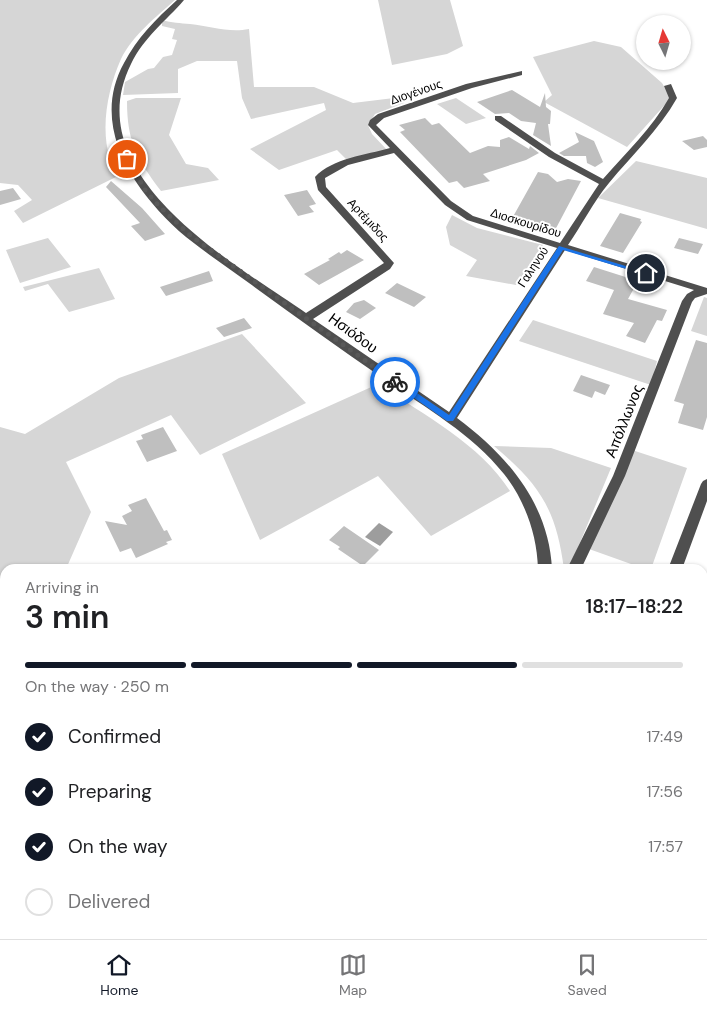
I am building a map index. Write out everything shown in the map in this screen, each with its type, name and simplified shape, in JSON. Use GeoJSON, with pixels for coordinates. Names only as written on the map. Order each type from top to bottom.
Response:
{"type":"FeatureCollection","features":[{"type":"Feature","properties":{"kind":"street","name":"Ησιόδου"},"geometry":{"type":"LineString","coordinates":[[181,0],[155,22],[134,48],[122,72],[119,85],[116,102],[119,136],[127,159],[145,190],[191,236],[450,419],[496,458],[512,477],[536,522],[543,544],[545,564]]}},
{"type":"Feature","properties":{"kind":"street","name":"Διογένους"},"geometry":{"type":"LineString","coordinates":[[373,122],[381,116],[469,86],[519,72]]}},
{"type":"Feature","properties":{"kind":"street","name":"Γαληνού"},"geometry":{"type":"LineString","coordinates":[[450,419],[604,182],[648,134],[669,105],[673,98],[668,86]]}},
{"type":"Feature","properties":{"kind":"street"},"geometry":{"type":"LineString","coordinates":[[498,118],[552,155],[604,182]]}},
{"type":"Feature","properties":{"kind":"street","name":"Διοσκουρίδου"},"geometry":{"type":"LineString","coordinates":[[373,122],[374,130],[448,203],[461,213],[480,222],[706,291]]}},
{"type":"Feature","properties":{"kind":"street","name":"Αρτέμιδος"},"geometry":{"type":"LineString","coordinates":[[306,318],[386,267],[389,263],[321,188],[320,177],[339,166],[394,150]]}},
{"type":"Feature","properties":{"kind":"street","name":"Απόλλωνος"},"geometry":{"type":"LineString","coordinates":[[576,564],[619,476],[687,300],[691,296],[706,291]]}},
{"type":"Feature","properties":{"kind":"street"},"geometry":{"type":"LineString","coordinates":[[677,564],[707,484]]}},
{"type":"Feature","properties":{"kind":"shaded area"},"geometry":{"type":"Polygon","coordinates":[[[0,0],[175,0],[145,27],[132,42],[121,59],[112,82],[106,121],[107,147],[110,159],[120,175],[23,223],[14,211],[32,200],[18,185],[0,183],[0,0]]]}},
{"type":"Feature","properties":{"kind":"shaded area"},"geometry":{"type":"Polygon","coordinates":[[[378,0],[450,0],[463,46],[447,54],[392,65],[378,0]]]}},
{"type":"Feature","properties":{"kind":"shaded area"},"geometry":{"type":"Polygon","coordinates":[[[162,20],[227,30],[249,29],[254,87],[314,87],[353,103],[394,98],[404,103],[375,114],[368,125],[372,134],[388,151],[349,162],[337,150],[279,170],[250,149],[326,110],[324,103],[251,119],[242,98],[237,61],[197,61],[178,69],[178,93],[123,95],[125,82],[148,69],[154,68],[163,57],[172,55],[177,40],[172,39],[175,29],[162,26],[162,20]]]}},
{"type":"Feature","properties":{"kind":"shaded area"},"geometry":{"type":"Polygon","coordinates":[[[594,41],[621,47],[636,60],[636,70],[647,70],[662,83],[671,98],[627,147],[544,102],[552,95],[533,57],[594,41]]]}},
{"type":"Feature","properties":{"kind":"shaded area"},"geometry":{"type":"Polygon","coordinates":[[[136,98],[181,98],[169,135],[186,164],[208,168],[219,180],[161,191],[140,159],[131,139],[127,101],[136,98]]]}},
{"type":"Feature","properties":{"kind":"shaded area"},"geometry":{"type":"Polygon","coordinates":[[[456,98],[486,118],[466,124],[437,104],[456,98]]]}},
{"type":"Feature","properties":{"kind":"shaded area"},"geometry":{"type":"Polygon","coordinates":[[[636,161],[707,178],[707,229],[598,198],[636,161]]]}},
{"type":"Feature","properties":{"kind":"shaded area"},"geometry":{"type":"Polygon","coordinates":[[[452,215],[477,228],[543,245],[516,285],[466,276],[477,260],[450,245],[446,227],[452,215]]]}},
{"type":"Feature","properties":{"kind":"shaded area"},"geometry":{"type":"Polygon","coordinates":[[[48,238],[71,267],[20,283],[6,250],[48,238]]]}},
{"type":"Feature","properties":{"kind":"shaded area"},"geometry":{"type":"Polygon","coordinates":[[[99,268],[115,299],[69,312],[48,284],[25,291],[23,287],[99,268]]]}},
{"type":"Feature","properties":{"kind":"shaded area"},"geometry":{"type":"Polygon","coordinates":[[[704,297],[707,298],[707,336],[691,331],[704,297]]]}},
{"type":"Feature","properties":{"kind":"shaded area"},"geometry":{"type":"Polygon","coordinates":[[[533,320],[657,361],[651,385],[519,341],[533,320]]]}},
{"type":"Feature","properties":{"kind":"shaded area"},"geometry":{"type":"Polygon","coordinates":[[[242,334],[306,403],[200,455],[171,415],[66,462],[91,512],[68,564],[0,564],[0,427],[25,434],[119,378],[242,334]]]}},
{"type":"Feature","properties":{"kind":"shaded area"},"geometry":{"type":"Polygon","coordinates":[[[378,384],[432,419],[467,445],[498,474],[510,491],[431,536],[378,476],[260,540],[222,454],[378,384]]]}},
{"type":"Feature","properties":{"kind":"shaded area"},"geometry":{"type":"Polygon","coordinates":[[[494,446],[551,448],[611,468],[571,564],[563,564],[556,530],[543,500],[534,486],[494,446]]]}},
{"type":"Feature","properties":{"kind":"shaded area"},"geometry":{"type":"Polygon","coordinates":[[[632,450],[687,468],[653,564],[631,564],[589,549],[632,450]]]}},
{"type":"Feature","properties":{"kind":"shaded area"},"geometry":{"type":"Polygon","coordinates":[[[379,523],[393,532],[380,546],[365,537],[379,523]]]}},
{"type":"Feature","properties":{"kind":"building"},"geometry":{"type":"Polygon","coordinates":[[[512,90],[540,107],[545,93],[546,107],[551,111],[550,124],[548,124],[551,146],[533,135],[536,123],[521,121],[509,113],[495,114],[477,102],[512,90]]]}},
{"type":"Feature","properties":{"kind":"building"},"geometry":{"type":"Polygon","coordinates":[[[425,118],[432,125],[439,123],[470,153],[488,146],[500,147],[500,140],[509,137],[529,149],[530,146],[539,153],[526,160],[483,174],[490,181],[464,188],[457,181],[449,183],[400,132],[405,130],[399,125],[425,118]]]}},
{"type":"Feature","properties":{"kind":"building"},"geometry":{"type":"Polygon","coordinates":[[[575,132],[594,141],[603,162],[595,167],[587,163],[586,156],[564,156],[559,153],[579,142],[575,132]]]}},
{"type":"Feature","properties":{"kind":"building"},"geometry":{"type":"Polygon","coordinates":[[[703,136],[707,140],[707,147],[694,150],[682,141],[703,136]]]}},
{"type":"Feature","properties":{"kind":"building"},"geometry":{"type":"Polygon","coordinates":[[[538,172],[548,174],[557,182],[568,179],[581,181],[554,232],[543,230],[537,222],[521,225],[510,222],[538,172]]]}},
{"type":"Feature","properties":{"kind":"building"},"geometry":{"type":"Polygon","coordinates":[[[111,181],[142,208],[165,234],[145,241],[131,226],[140,223],[106,187],[111,181]]]}},
{"type":"Feature","properties":{"kind":"building"},"geometry":{"type":"Polygon","coordinates":[[[13,188],[21,199],[0,205],[0,191],[13,188]]]}},
{"type":"Feature","properties":{"kind":"building"},"geometry":{"type":"Polygon","coordinates":[[[307,190],[316,204],[309,206],[314,212],[298,216],[284,195],[307,190]]]}},
{"type":"Feature","properties":{"kind":"building"},"geometry":{"type":"Polygon","coordinates":[[[620,213],[641,219],[640,221],[642,222],[623,253],[600,246],[620,213]]]}},
{"type":"Feature","properties":{"kind":"building"},"geometry":{"type":"Polygon","coordinates":[[[679,238],[703,244],[698,254],[674,248],[679,238]]]}},
{"type":"Feature","properties":{"kind":"building"},"geometry":{"type":"Polygon","coordinates":[[[347,250],[364,260],[319,285],[304,274],[330,260],[328,259],[339,252],[341,254],[347,250]]]}},
{"type":"Feature","properties":{"kind":"building"},"geometry":{"type":"Polygon","coordinates":[[[594,267],[638,281],[628,299],[667,310],[662,321],[657,320],[645,343],[626,336],[634,323],[603,314],[614,290],[586,281],[594,267]]]}},
{"type":"Feature","properties":{"kind":"building"},"geometry":{"type":"Polygon","coordinates":[[[209,271],[213,281],[166,296],[160,287],[209,271]]]}},
{"type":"Feature","properties":{"kind":"building"},"geometry":{"type":"Polygon","coordinates":[[[397,283],[426,297],[414,307],[385,293],[397,283]]]}},
{"type":"Feature","properties":{"kind":"building"},"geometry":{"type":"Polygon","coordinates":[[[364,300],[376,308],[360,319],[346,312],[354,303],[364,300]]]}},
{"type":"Feature","properties":{"kind":"building"},"geometry":{"type":"Polygon","coordinates":[[[244,318],[252,328],[224,337],[216,328],[244,318]]]}},
{"type":"Feature","properties":{"kind":"building"},"geometry":{"type":"Polygon","coordinates":[[[696,340],[707,343],[707,417],[703,430],[678,423],[684,404],[674,401],[696,340]]]}},
{"type":"Feature","properties":{"kind":"building"},"geometry":{"type":"Polygon","coordinates":[[[581,375],[610,385],[605,395],[595,391],[592,398],[573,391],[581,375]]]}},
{"type":"Feature","properties":{"kind":"building"},"geometry":{"type":"Polygon","coordinates":[[[163,427],[177,451],[147,462],[136,441],[143,439],[141,435],[163,427]]]}},
{"type":"Feature","properties":{"kind":"building"},"geometry":{"type":"Polygon","coordinates":[[[146,498],[164,531],[167,530],[172,540],[166,542],[168,544],[136,558],[131,548],[120,552],[105,521],[127,525],[122,516],[132,511],[128,505],[146,498]]]}},
{"type":"Feature","properties":{"kind":"building"},"geometry":{"type":"Polygon","coordinates":[[[344,526],[379,550],[365,564],[360,564],[338,549],[340,547],[329,540],[344,526]]]}},
{"type":"Feature","properties":{"kind":"way so far"},"geometry":{"type":"LineString","coordinates":[[127,159],[145,190],[191,236],[395,382]]}},
{"type":"Feature","properties":{"kind":"route"},"geometry":{"type":"LineString","coordinates":[[395,382],[450,419],[561,247],[646,273]]}}]}
